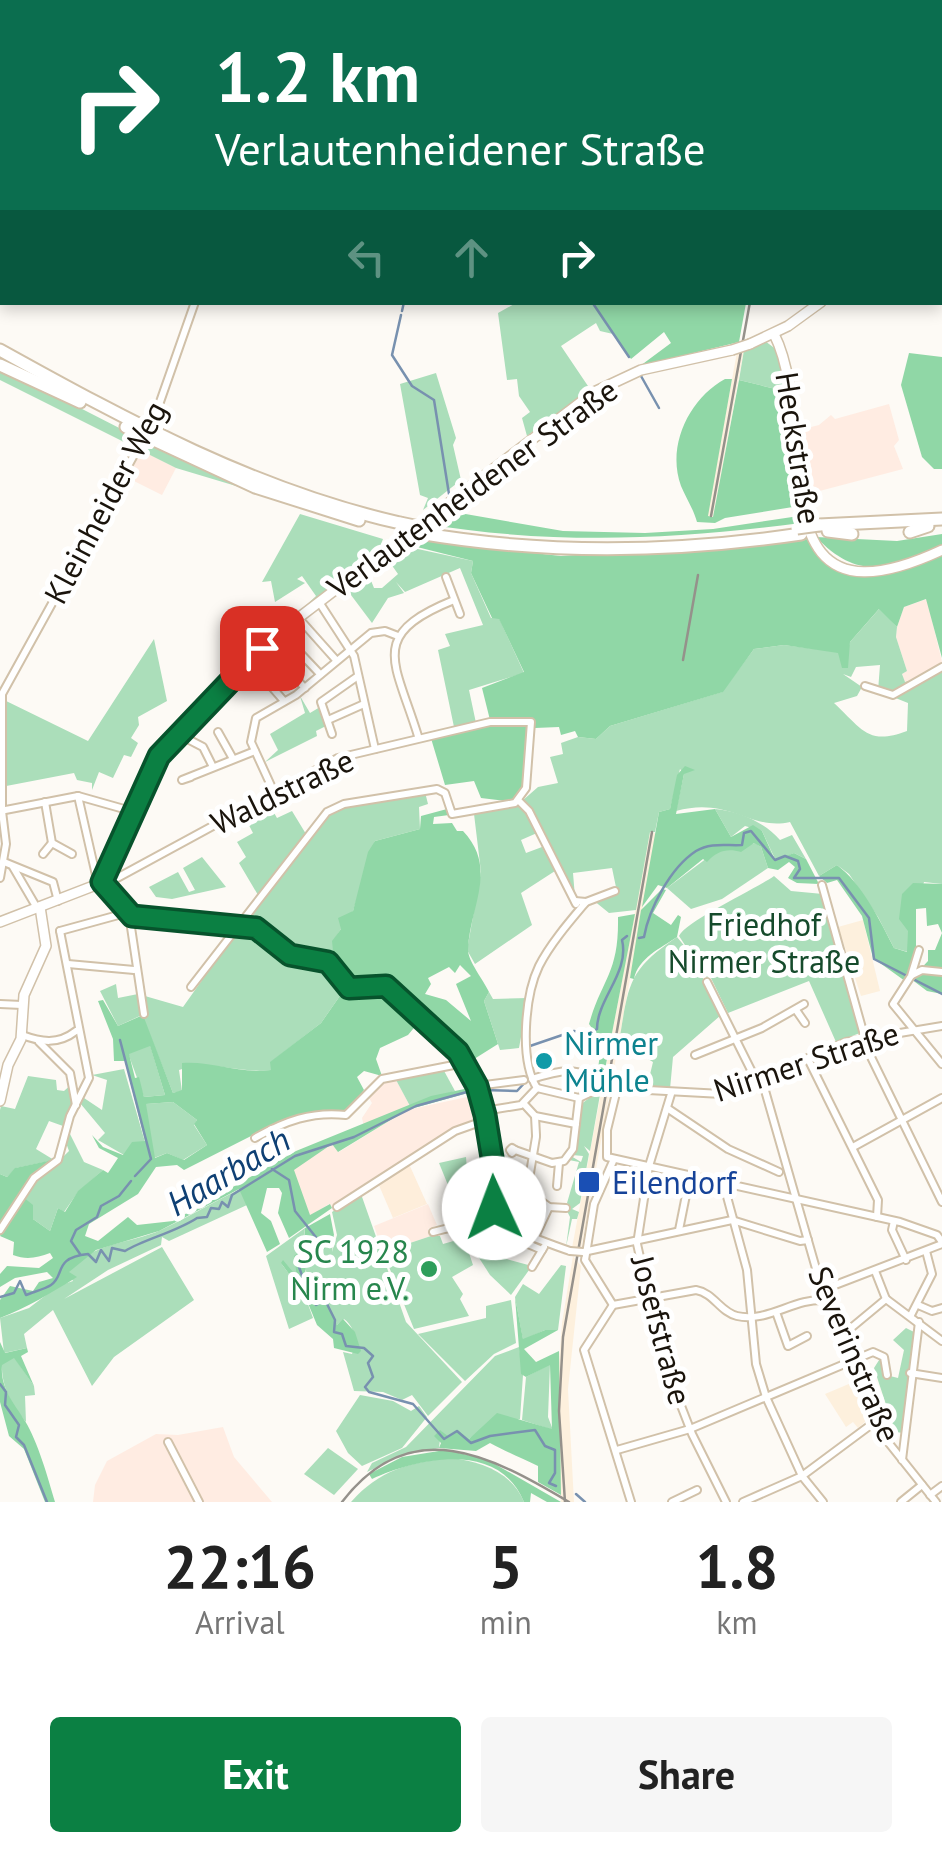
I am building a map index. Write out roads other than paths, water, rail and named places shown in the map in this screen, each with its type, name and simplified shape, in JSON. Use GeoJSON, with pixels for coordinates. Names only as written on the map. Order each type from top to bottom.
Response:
{"type":"FeatureCollection","features":[{"type":"Feature","properties":{"kind":"highway"},"geometry":{"type":"LineString","coordinates":[[1,347],[80,402]]}},
{"type":"Feature","properties":{"kind":"highway"},"geometry":{"type":"LineString","coordinates":[[1,347],[141,426],[270,484],[398,526]]}},
{"type":"Feature","properties":{"kind":"highway"},"geometry":{"type":"LineString","coordinates":[[0,366],[255,487],[398,526],[495,545],[601,551],[799,531],[942,522]]}},
{"type":"Feature","properties":{"kind":"highway"},"geometry":{"type":"LineString","coordinates":[[910,532],[942,522]]}},
{"type":"Feature","properties":{"kind":"highway"},"geometry":{"type":"LineString","coordinates":[[823,529],[928,526]]}},
{"type":"Feature","properties":{"kind":"highway"},"geometry":{"type":"LineString","coordinates":[[823,529],[852,534]]}},
{"type":"Feature","properties":{"kind":"main road","name":"Verlautenheidener Straße"},"geometry":{"type":"LineString","coordinates":[[102,884],[151,771],[177,734],[248,661],[319,602],[594,392],[641,370],[750,344],[789,326],[818,305]]}},
{"type":"Feature","properties":{"kind":"main road","name":"Heckstraße"},"geometry":{"type":"LineString","coordinates":[[774,334],[790,380],[802,516],[818,548],[844,567],[875,573],[898,569],[942,550]]}},
{"type":"Feature","properties":{"kind":"main road"},"geometry":{"type":"LineString","coordinates":[[1,922],[102,884]]}},
{"type":"Feature","properties":{"kind":"main road"},"geometry":{"type":"LineString","coordinates":[[0,1101],[8,1066],[22,1035],[22,1004],[44,954],[47,931],[38,908]]}},
{"type":"Feature","properties":{"kind":"street","name":"Kleinheider Weg"},"geometry":{"type":"LineString","coordinates":[[2,694],[154,420],[194,305]]}},
{"type":"Feature","properties":{"kind":"street"},"geometry":{"type":"LineString","coordinates":[[446,578],[460,614]]}},
{"type":"Feature","properties":{"kind":"street"},"geometry":{"type":"LineString","coordinates":[[418,736],[397,666],[398,636],[420,614],[454,600]]}},
{"type":"Feature","properties":{"kind":"street"},"geometry":{"type":"LineString","coordinates":[[319,602],[350,648],[375,749]]}},
{"type":"Feature","properties":{"kind":"street"},"geometry":{"type":"LineString","coordinates":[[303,623],[336,660]]}},
{"type":"Feature","properties":{"kind":"street"},"geometry":{"type":"LineString","coordinates":[[272,790],[255,751],[250,732],[253,722],[304,688],[350,648],[379,632],[398,636]]}},
{"type":"Feature","properties":{"kind":"street"},"geometry":{"type":"LineString","coordinates":[[285,637],[320,674]]}},
{"type":"Feature","properties":{"kind":"street"},"geometry":{"type":"LineString","coordinates":[[268,651],[304,688]]}},
{"type":"Feature","properties":{"kind":"street"},"geometry":{"type":"LineString","coordinates":[[248,661],[284,701]]}},
{"type":"Feature","properties":{"kind":"street"},"geometry":{"type":"LineString","coordinates":[[865,686],[893,695],[942,666]]}},
{"type":"Feature","properties":{"kind":"street"},"geometry":{"type":"LineString","coordinates":[[332,734],[321,702],[358,676]]}},
{"type":"Feature","properties":{"kind":"street"},"geometry":{"type":"LineString","coordinates":[[0,878],[4,862],[2,694]]}},
{"type":"Feature","properties":{"kind":"street"},"geometry":{"type":"LineString","coordinates":[[328,720],[364,704]]}},
{"type":"Feature","properties":{"kind":"street","name":"Waldstraße"},"geometry":{"type":"LineString","coordinates":[[102,884],[332,760],[418,736],[490,722],[528,720],[532,726],[528,780],[519,800]]}},
{"type":"Feature","properties":{"kind":"street"},"geometry":{"type":"LineString","coordinates":[[218,732],[232,758]]}},
{"type":"Feature","properties":{"kind":"street"},"geometry":{"type":"LineString","coordinates":[[177,734],[203,747],[212,765]]}},
{"type":"Feature","properties":{"kind":"street"},"geometry":{"type":"LineString","coordinates":[[192,778],[212,765],[255,751]]}},
{"type":"Feature","properties":{"kind":"street"},"geometry":{"type":"LineString","coordinates":[[192,986],[306,834],[340,805],[437,789],[445,793],[452,814],[474,814],[519,800],[529,811],[575,901],[576,914]]}},
{"type":"Feature","properties":{"kind":"street"},"geometry":{"type":"LineString","coordinates":[[1,815],[78,796],[124,810]]}},
{"type":"Feature","properties":{"kind":"street"},"geometry":{"type":"LineString","coordinates":[[78,796],[102,884],[126,914],[144,1014]]}},
{"type":"Feature","properties":{"kind":"street"},"geometry":{"type":"LineString","coordinates":[[43,854],[52,843],[45,802]]}},
{"type":"Feature","properties":{"kind":"street"},"geometry":{"type":"LineString","coordinates":[[52,843],[72,854]]}},
{"type":"Feature","properties":{"kind":"street"},"geometry":{"type":"LineString","coordinates":[[4,862],[53,882],[58,901]]}},
{"type":"Feature","properties":{"kind":"street"},"geometry":{"type":"LineString","coordinates":[[13,866],[38,908]]}},
{"type":"Feature","properties":{"kind":"street"},"geometry":{"type":"LineString","coordinates":[[822,885],[881,1083],[938,1178],[942,1202]]}},
{"type":"Feature","properties":{"kind":"street"},"geometry":{"type":"LineString","coordinates":[[575,901],[586,902],[615,890]]}},
{"type":"Feature","properties":{"kind":"street"},"geometry":{"type":"LineString","coordinates":[[586,902],[535,976],[524,1044],[528,1080],[538,1088],[579,1098],[607,1088],[610,1158],[584,1252],[586,1266],[613,1305]]}},
{"type":"Feature","properties":{"kind":"street"},"geometry":{"type":"LineString","coordinates":[[0,909],[1,922]]}},
{"type":"Feature","properties":{"kind":"street"},"geometry":{"type":"LineString","coordinates":[[47,931],[126,914],[240,924],[256,928],[290,955],[328,962],[349,988],[386,986],[412,1014],[449,1041],[477,1086],[496,1182],[493,1226]]}},
{"type":"Feature","properties":{"kind":"street"},"geometry":{"type":"LineString","coordinates":[[0,1230],[34,1178],[58,1160],[76,1104],[88,1085],[89,1065],[60,930]]}},
{"type":"Feature","properties":{"kind":"street"},"geometry":{"type":"LineString","coordinates":[[919,950],[909,978],[893,1004],[942,1064]]}},
{"type":"Feature","properties":{"kind":"street"},"geometry":{"type":"LineString","coordinates":[[68,964],[134,970]]}},
{"type":"Feature","properties":{"kind":"street"},"geometry":{"type":"LineString","coordinates":[[909,978],[922,970],[942,972]]}},
{"type":"Feature","properties":{"kind":"street","name":"Severinstraße"},"geometry":{"type":"LineString","coordinates":[[708,982],[760,1081],[825,1300],[857,1357],[888,1442],[933,1498]]}},
{"type":"Feature","properties":{"kind":"street"},"geometry":{"type":"LineString","coordinates":[[0,1004],[22,1004]]}},
{"type":"Feature","properties":{"kind":"street"},"geometry":{"type":"LineString","coordinates":[[695,1055],[804,1004]]}},
{"type":"Feature","properties":{"kind":"street"},"geometry":{"type":"LineString","coordinates":[[796,1010],[805,1023]]}},
{"type":"Feature","properties":{"kind":"street","name":"Nirmer Straße"},"geometry":{"type":"LineString","coordinates":[[477,1086],[578,1072],[607,1088],[722,1094],[866,1037],[942,1026]]}},
{"type":"Feature","properties":{"kind":"street"},"geometry":{"type":"LineString","coordinates":[[38,1042],[62,1040],[76,1031]]}},
{"type":"Feature","properties":{"kind":"street"},"geometry":{"type":"LineString","coordinates":[[22,1035],[38,1042],[70,1072],[76,1104]]}},
{"type":"Feature","properties":{"kind":"street"},"geometry":{"type":"LineString","coordinates":[[808,1059],[878,1200],[877,1217]]}},
{"type":"Feature","properties":{"kind":"street"},"geometry":{"type":"LineString","coordinates":[[256,1138],[280,1123],[318,1112],[346,1115],[365,1091],[390,1076],[464,1063]]}},
{"type":"Feature","properties":{"kind":"street"},"geometry":{"type":"LineString","coordinates":[[484,1111],[524,1104],[538,1088]]}},
{"type":"Feature","properties":{"kind":"street","name":"Josefstraße"},"geometry":{"type":"LineString","coordinates":[[671,1094],[649,1166],[637,1240],[664,1362],[690,1429],[726,1502]]}},
{"type":"Feature","properties":{"kind":"street"},"geometry":{"type":"LineString","coordinates":[[514,1150],[559,1163],[570,1155],[579,1098]]}},
{"type":"Feature","properties":{"kind":"street"},"geometry":{"type":"LineString","coordinates":[[854,1147],[942,1098]]}},
{"type":"Feature","properties":{"kind":"street"},"geometry":{"type":"LineString","coordinates":[[524,1104],[535,1116],[576,1124]]}},
{"type":"Feature","properties":{"kind":"street"},"geometry":{"type":"LineString","coordinates":[[667,1108],[728,1149],[778,1172]]}},
{"type":"Feature","properties":{"kind":"street"},"geometry":{"type":"LineString","coordinates":[[528,1191],[535,1116]]}},
{"type":"Feature","properties":{"kind":"street"},"geometry":{"type":"LineString","coordinates":[[337,1207],[455,1131],[486,1120]]}},
{"type":"Feature","properties":{"kind":"street"},"geometry":{"type":"LineString","coordinates":[[610,1158],[894,1220],[937,1235],[942,1243],[822,1290]]}},
{"type":"Feature","properties":{"kind":"street"},"geometry":{"type":"LineString","coordinates":[[535,1236],[551,1206],[559,1163]]}},
{"type":"Feature","properties":{"kind":"street"},"geometry":{"type":"LineString","coordinates":[[678,1230],[690,1175]]}},
{"type":"Feature","properties":{"kind":"street"},"geometry":{"type":"LineString","coordinates":[[723,1182],[747,1270],[756,1364],[766,1397],[802,1476],[823,1502]]}},
{"type":"Feature","properties":{"kind":"street"},"geometry":{"type":"LineString","coordinates":[[515,1199],[519,1190],[528,1191],[551,1206],[566,1208]]}},
{"type":"Feature","properties":{"kind":"street"},"geometry":{"type":"LineString","coordinates":[[493,1226],[544,1246],[584,1252],[732,1220],[800,1242],[808,1240]]}},
{"type":"Feature","properties":{"kind":"street"},"geometry":{"type":"LineString","coordinates":[[894,1220],[892,1230],[906,1260]]}},
{"type":"Feature","properties":{"kind":"street"},"geometry":{"type":"LineString","coordinates":[[433,1232],[462,1224],[493,1226],[535,1236],[544,1246]]}},
{"type":"Feature","properties":{"kind":"street"},"geometry":{"type":"LineString","coordinates":[[532,1267],[544,1246]]}},
{"type":"Feature","properties":{"kind":"street"},"geometry":{"type":"LineString","coordinates":[[911,1315],[930,1278],[926,1251]]}},
{"type":"Feature","properties":{"kind":"street"},"geometry":{"type":"LineString","coordinates":[[875,1271],[886,1299],[942,1341]]}},
{"type":"Feature","properties":{"kind":"street"},"geometry":{"type":"LineString","coordinates":[[631,1502],[584,1350],[613,1305],[702,1290],[732,1314],[752,1316],[776,1312],[806,1298],[825,1300]]}},
{"type":"Feature","properties":{"kind":"street"},"geometry":{"type":"LineString","coordinates":[[844,1334],[886,1299]]}},
{"type":"Feature","properties":{"kind":"street"},"geometry":{"type":"LineString","coordinates":[[918,1305],[932,1312],[942,1308]]}},
{"type":"Feature","properties":{"kind":"street"},"geometry":{"type":"LineString","coordinates":[[776,1312],[788,1346],[808,1336]]}},
{"type":"Feature","properties":{"kind":"street"},"geometry":{"type":"LineString","coordinates":[[902,1460],[919,1322]]}},
{"type":"Feature","properties":{"kind":"street"},"geometry":{"type":"LineString","coordinates":[[617,1450],[690,1429],[857,1357],[882,1354],[887,1375]]}},
{"type":"Feature","properties":{"kind":"street"},"geometry":{"type":"LineString","coordinates":[[910,1373],[942,1378]]}},
{"type":"Feature","properties":{"kind":"street"},"geometry":{"type":"LineString","coordinates":[[742,1502],[802,1476],[880,1418]]}},
{"type":"Feature","properties":{"kind":"street"},"geometry":{"type":"LineString","coordinates":[[168,1442],[199,1502]]}},
{"type":"Feature","properties":{"kind":"street"},"geometry":{"type":"LineString","coordinates":[[901,1502],[922,1485]]}},
{"type":"Feature","properties":{"kind":"street"},"geometry":{"type":"LineString","coordinates":[[933,1498],[942,1486]]}},
{"type":"Feature","properties":{"kind":"street"},"geometry":{"type":"LineString","coordinates":[[672,1502],[697,1490]]}},
{"type":"Feature","properties":{"kind":"waterway"},"geometry":{"type":"LineString","coordinates":[[402,311],[403,305]]}},
{"type":"Feature","properties":{"kind":"waterway"},"geometry":{"type":"LineString","coordinates":[[594,305],[629,357]]}},
{"type":"Feature","properties":{"kind":"waterway"},"geometry":{"type":"LineString","coordinates":[[401,315],[392,355],[412,386],[434,400],[449,494]]}},
{"type":"Feature","properties":{"kind":"waterway"},"geometry":{"type":"LineString","coordinates":[[641,376],[659,408]]}},
{"type":"Feature","properties":{"kind":"waterway","name":"Haarbach"},"geometry":{"type":"LineString","coordinates":[[639,938],[644,937],[662,890],[687,858],[707,846],[742,845],[744,833],[751,831],[775,860],[785,856],[798,861],[800,869],[794,878],[839,878],[869,918],[874,959],[942,994]]}},
{"type":"Feature","properties":{"kind":"waterway","name":"Haarbach"},"geometry":{"type":"LineString","coordinates":[[530,1046],[574,1031],[588,1034],[597,1029],[602,1007],[618,974],[622,940],[627,936]]}},
{"type":"Feature","properties":{"kind":"waterway"},"geometry":{"type":"LineString","coordinates":[[120,1040],[151,1159],[135,1176]]}},
{"type":"Feature","properties":{"kind":"waterway","name":"Haarbach"},"geometry":{"type":"LineString","coordinates":[[483,1090],[517,1091],[529,1078]]}},
{"type":"Feature","properties":{"kind":"waterway","name":"Haarbach"},"geometry":{"type":"LineString","coordinates":[[0,1297],[14,1293],[20,1281],[26,1295],[48,1286],[69,1259],[88,1254],[96,1262],[101,1250],[109,1261],[112,1248],[125,1251],[207,1217],[211,1208],[219,1209],[222,1202],[228,1207],[232,1195],[295,1156],[354,1137],[416,1106],[474,1090]]}},
{"type":"Feature","properties":{"kind":"waterway"},"geometry":{"type":"LineString","coordinates":[[272,1169],[289,1180],[295,1211],[319,1241],[299,1267],[304,1281],[314,1280],[318,1289],[311,1296],[316,1305],[325,1300],[335,1320],[334,1332],[342,1334],[346,1346],[364,1348],[373,1356],[368,1363],[373,1377],[365,1387],[369,1392],[413,1404],[444,1439],[457,1431],[471,1443],[490,1436],[535,1430],[545,1446],[555,1450],[555,1473],[549,1483],[556,1486]]}},
{"type":"Feature","properties":{"kind":"waterway"},"geometry":{"type":"LineString","coordinates":[[80,1254],[71,1241],[76,1230],[97,1217],[101,1206],[119,1196],[131,1181]]}},
{"type":"Feature","properties":{"kind":"waterway","name":"Haarbach"},"geometry":{"type":"LineString","coordinates":[[0,1384],[6,1392],[5,1405],[19,1425],[16,1437],[24,1445],[47,1502]]}},
{"type":"Feature","properties":{"kind":"waterway"},"geometry":{"type":"LineString","coordinates":[[576,1494],[585,1502]]}},
{"type":"Feature","properties":{"kind":"railway"},"geometry":{"type":"LineString","coordinates":[[711,516],[749,305]]}},
{"type":"Feature","properties":{"kind":"railway"},"geometry":{"type":"LineString","coordinates":[[683,660],[698,575]]}},
{"type":"Feature","properties":{"kind":"railway"},"geometry":{"type":"LineString","coordinates":[[565,1502],[559,1411],[563,1337],[652,832]]}},
{"type":"Feature","properties":{"kind":"railway"},"geometry":{"type":"LineString","coordinates":[[342,1502],[368,1474],[396,1458],[424,1450],[481,1458],[569,1502]]}},
{"type":"Feature","properties":{"kind":"place","name":"Nirmer Mühle"},"geometry":{"type":"Point","coordinates":[544,1061]}},
{"type":"Feature","properties":{"kind":"place","name":"Eilendorf"},"geometry":{"type":"Point","coordinates":[589,1182]}},
{"type":"Feature","properties":{"kind":"place","name":"SC 1928 Nirm e.V."},"geometry":{"type":"Point","coordinates":[429,1269]}},
{"type":"Feature","properties":{"kind":"park label","name":"Friedhof Nirmer Straße"},"geometry":{"type":"Point","coordinates":[764,942]}}]}
